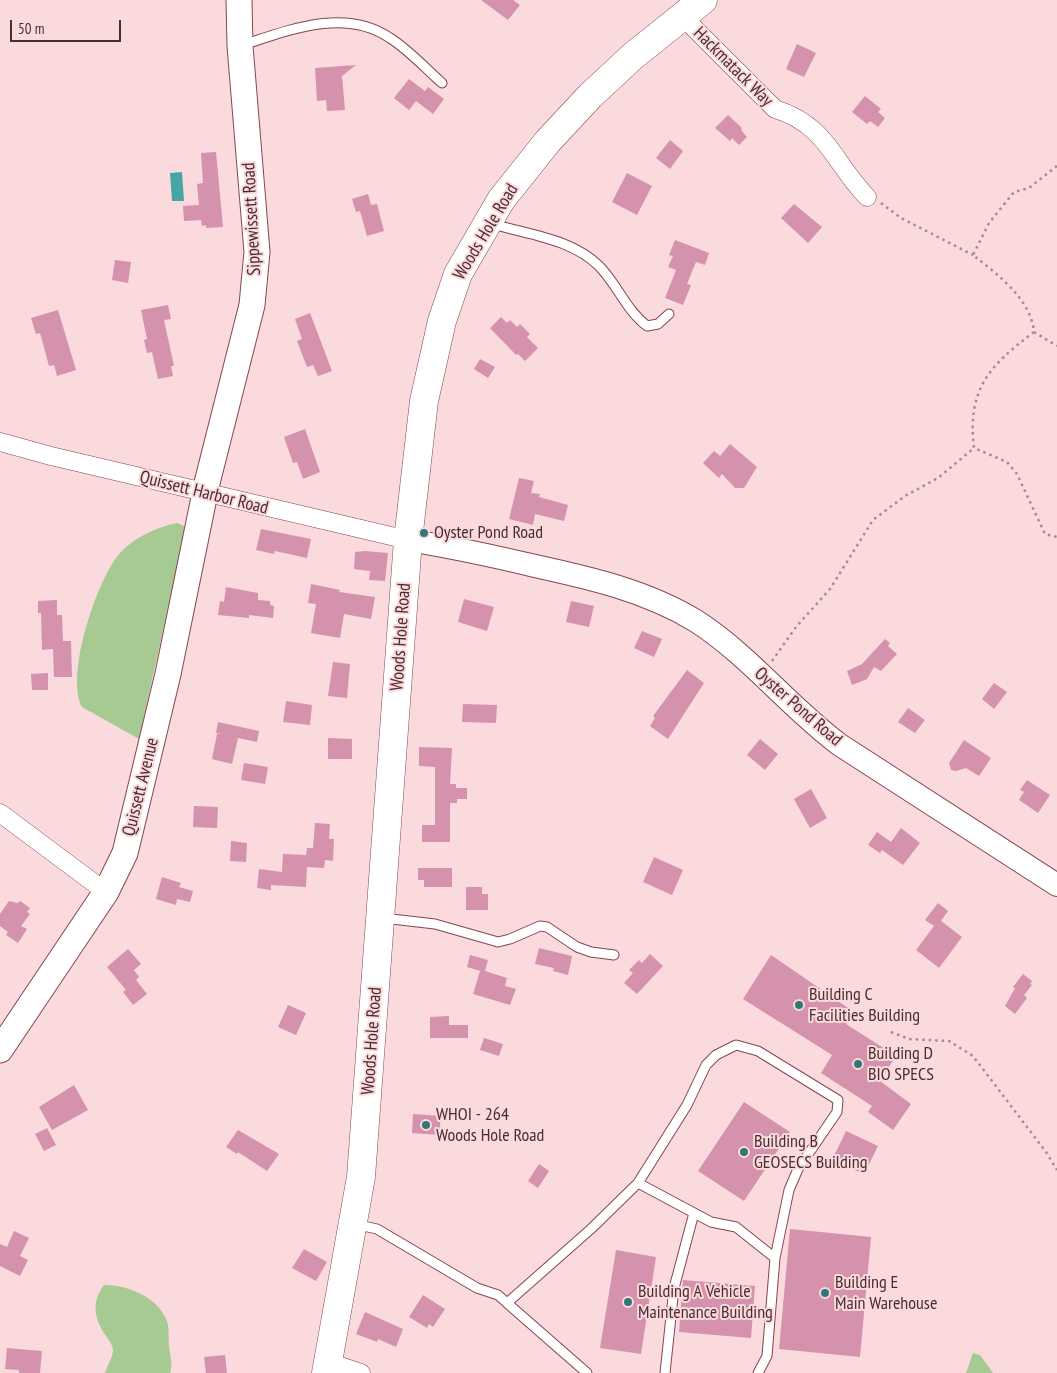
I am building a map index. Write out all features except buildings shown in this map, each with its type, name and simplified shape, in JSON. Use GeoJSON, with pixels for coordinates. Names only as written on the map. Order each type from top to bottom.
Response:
{"type":"FeatureCollection","features":[{"type":"Feature","properties":{"kind":"highway","name":"Woods Hole Road"},"geometry":{"type":"LineString","coordinates":[[327,1368],[362,1177],[408,540],[424,401],[442,321],[458,274],[488,222],[501,200],[542,148],[590,96],[633,56],[693,8]]}},
{"type":"Feature","properties":{"kind":"main road","name":"Sippewissett Road"},"geometry":{"type":"LineString","coordinates":[[205,492],[249,319],[256,282],[256,231],[240,46],[239,0]]}},
{"type":"Feature","properties":{"kind":"main road","name":"Quissett Avenue"},"geometry":{"type":"LineString","coordinates":[[0,1050],[106,892],[123,858],[139,800],[168,674],[205,492]]}},
{"type":"Feature","properties":{"kind":"street","name":"Hackmatack Way"},"geometry":{"type":"LineString","coordinates":[[693,8],[775,109],[796,116],[825,140],[850,179],[867,197]]}},
{"type":"Feature","properties":{"kind":"street","name":"Quissett Harbor Road"},"geometry":{"type":"LineString","coordinates":[[0,442],[50,456],[408,540]]}},
{"type":"Feature","properties":{"kind":"street","name":"Oyster Pond Road"},"geometry":{"type":"LineString","coordinates":[[408,540],[554,570],[626,590],[652,599],[696,622],[761,674],[794,708],[840,745],[1057,885]]}},
{"type":"Feature","properties":{"kind":"street"},"geometry":{"type":"LineString","coordinates":[[0,813],[106,892]]}},
{"type":"Feature","properties":{"kind":"street"},"geometry":{"type":"LineString","coordinates":[[327,1368],[360,1373]]}},
{"type":"Feature","properties":{"kind":"lane"},"geometry":{"type":"LineString","coordinates":[[240,46],[311,26],[329,23],[359,24],[389,37],[442,83]]}},
{"type":"Feature","properties":{"kind":"lane"},"geometry":{"type":"LineString","coordinates":[[488,222],[563,243],[583,253],[600,268],[638,319],[647,326],[658,324],[669,314]]}},
{"type":"Feature","properties":{"kind":"lane"},"geometry":{"type":"LineString","coordinates":[[380,918],[435,924],[498,942],[540,926],[548,927],[578,947],[591,952],[614,955]]}},
{"type":"Feature","properties":{"kind":"lane"},"geometry":{"type":"LineString","coordinates":[[507,1303],[592,1228],[638,1183],[687,1105],[706,1065],[716,1055],[736,1044],[758,1051],[838,1100],[837,1112],[798,1169],[789,1190],[775,1258],[767,1356],[758,1373]]}},
{"type":"Feature","properties":{"kind":"lane"},"geometry":{"type":"LineString","coordinates":[[638,1183],[711,1222],[736,1227],[775,1258]]}},
{"type":"Feature","properties":{"kind":"lane"},"geometry":{"type":"LineString","coordinates":[[665,1373],[674,1288],[694,1213]]}},
{"type":"Feature","properties":{"kind":"lane"},"geometry":{"type":"LineString","coordinates":[[354,1224],[378,1229],[477,1288],[498,1295],[587,1373]]}},
{"type":"Feature","properties":{"kind":"path"},"geometry":{"type":"LineString","coordinates":[[973,255],[989,223],[1014,192],[1030,188],[1057,166]]}},
{"type":"Feature","properties":{"kind":"path"},"geometry":{"type":"LineString","coordinates":[[867,197],[887,206],[901,218],[973,255],[999,275],[1020,299],[1033,321],[1034,332]]}},
{"type":"Feature","properties":{"kind":"path"},"geometry":{"type":"LineString","coordinates":[[1034,332],[1057,346]]}},
{"type":"Feature","properties":{"kind":"path"},"geometry":{"type":"LineString","coordinates":[[974,448],[973,414],[986,375],[1034,332]]}},
{"type":"Feature","properties":{"kind":"path"},"geometry":{"type":"LineString","coordinates":[[974,448],[1007,462],[1017,474],[1045,534],[1057,537]]}},
{"type":"Feature","properties":{"kind":"path"},"geometry":{"type":"LineString","coordinates":[[761,674],[796,628],[830,589],[873,520],[905,496],[938,478],[974,448]]}},
{"type":"Feature","properties":{"kind":"path"},"geometry":{"type":"LineString","coordinates":[[891,1032],[909,1039],[949,1041],[973,1056],[1046,1152],[1057,1170]]}},
{"type":"Feature","properties":{"kind":"green space"},"geometry":{"type":"Polygon","coordinates":[[[177,523],[184,526],[185,530],[139,739],[82,707],[78,692],[80,651],[93,605],[111,566],[120,553],[132,542],[146,534],[177,523]]]}},
{"type":"Feature","properties":{"kind":"green space"},"geometry":{"type":"Polygon","coordinates":[[[104,1285],[122,1287],[140,1293],[161,1311],[168,1325],[170,1373],[105,1373],[113,1353],[113,1348],[99,1323],[96,1310],[97,1298],[104,1285]]]}},
{"type":"Feature","properties":{"kind":"green space"},"geometry":{"type":"Polygon","coordinates":[[[973,1353],[980,1355],[993,1373],[966,1373],[973,1353]]]}},
{"type":"Feature","properties":{"kind":"water"},"geometry":{"type":"Polygon","coordinates":[[[182,172],[184,201],[172,201],[170,173],[182,172]]]}},
{"type":"Feature","properties":{"kind":"place","name":"Oyster Pond Road"},"geometry":{"type":"Point","coordinates":[424,533]}},
{"type":"Feature","properties":{"kind":"place","name":"Building C Facilities Building"},"geometry":{"type":"Point","coordinates":[799,1005]}},
{"type":"Feature","properties":{"kind":"place","name":"Building D BIO SPECS"},"geometry":{"type":"Point","coordinates":[858,1064]}},
{"type":"Feature","properties":{"kind":"place","name":"WHOI - 264 Woods Hole Road"},"geometry":{"type":"Point","coordinates":[426,1125]}},
{"type":"Feature","properties":{"kind":"place","name":"Building B GEOSECS Building"},"geometry":{"type":"Point","coordinates":[744,1152]}},
{"type":"Feature","properties":{"kind":"place","name":"Building E Main Warehouse"},"geometry":{"type":"Point","coordinates":[825,1293]}},
{"type":"Feature","properties":{"kind":"place","name":"Building A Vehicle Maintenance Building"},"geometry":{"type":"Point","coordinates":[628,1302]}}]}
